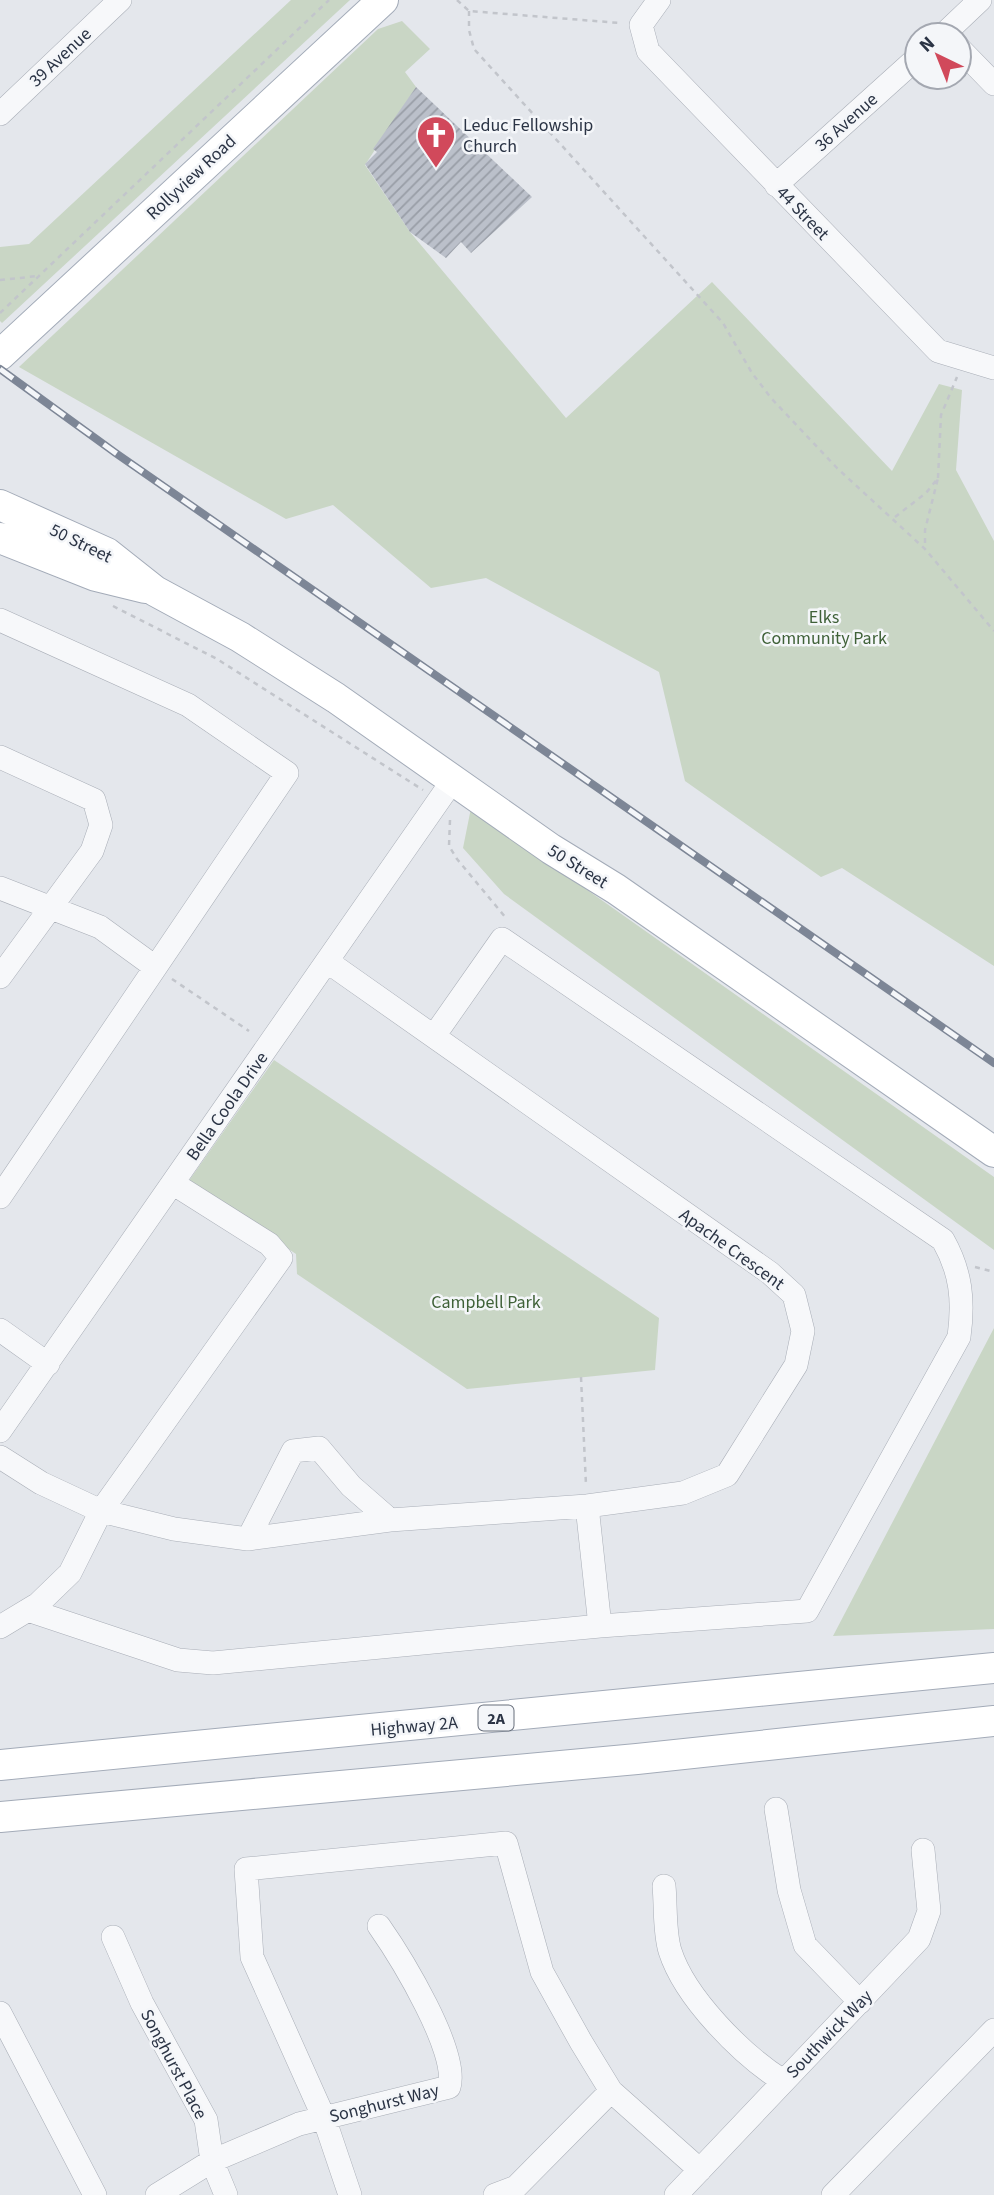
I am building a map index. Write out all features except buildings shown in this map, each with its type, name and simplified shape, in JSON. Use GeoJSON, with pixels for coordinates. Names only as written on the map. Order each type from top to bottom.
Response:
{"type":"FeatureCollection","features":[{"type":"Feature","properties":{"kind":"main road","name":"Rollyview Road"},"geometry":{"type":"LineString","coordinates":[[0,355],[383,0]]}},
{"type":"Feature","properties":{"kind":"main road","name":"50 Street"},"geometry":{"type":"LineString","coordinates":[[0,505],[107,553],[155,591],[240,637],[337,698],[446,790],[994,1152]]}},
{"type":"Feature","properties":{"kind":"main road","name":"50 Street"},"geometry":{"type":"LineString","coordinates":[[0,538],[96,576],[155,591]]}},
{"type":"Feature","properties":{"kind":"main road","name":"Highway 2A"},"geometry":{"type":"LineString","coordinates":[[0,1765],[994,1668]]}},
{"type":"Feature","properties":{"kind":"main road"},"geometry":{"type":"LineString","coordinates":[[0,1817],[637,1759],[994,1721]]}},
{"type":"Feature","properties":{"kind":"street"},"geometry":{"type":"LineString","coordinates":[[641,25],[659,0]]}},
{"type":"Feature","properties":{"kind":"street"},"geometry":{"type":"LineString","coordinates":[[963,21],[980,0]]}},
{"type":"Feature","properties":{"kind":"street","name":"39 Avenue"},"geometry":{"type":"LineString","coordinates":[[0,114],[110,3]]}},
{"type":"Feature","properties":{"kind":"street","name":"44 Street"},"geometry":{"type":"LineString","coordinates":[[641,25],[648,51],[938,351],[994,368]]}},
{"type":"Feature","properties":{"kind":"street"},"geometry":{"type":"LineString","coordinates":[[973,63],[994,84]]}},
{"type":"Feature","properties":{"kind":"street","name":"36 Avenue"},"geometry":{"type":"LineString","coordinates":[[776,185],[903,71]]}},
{"type":"Feature","properties":{"kind":"street"},"geometry":{"type":"LineString","coordinates":[[0,620],[188,705],[286,773],[155,967],[7,1174],[0,1197]]}},
{"type":"Feature","properties":{"kind":"street"},"geometry":{"type":"LineString","coordinates":[[0,757],[94,800],[101,825],[92,851],[0,977]]}},
{"type":"Feature","properties":{"kind":"street","name":"Bella Coola Drive"},"geometry":{"type":"LineString","coordinates":[[0,1432],[446,790]]}},
{"type":"Feature","properties":{"kind":"street"},"geometry":{"type":"LineString","coordinates":[[0,887],[100,927],[155,967]]}},
{"type":"Feature","properties":{"kind":"street"},"geometry":{"type":"LineString","coordinates":[[28,1610],[178,1660],[213,1663],[600,1626],[807,1611],[960,1337],[964,1301],[955,1262],[943,1240],[502,939],[434,1036]]}},
{"type":"Feature","properties":{"kind":"street","name":"Apache Crescent"},"geometry":{"type":"LineString","coordinates":[[0,1457],[40,1483],[101,1511],[174,1529],[248,1539],[390,1520],[587,1506],[683,1493],[727,1475],[796,1365],[803,1331],[794,1295],[770,1273],[328,962]]}},
{"type":"Feature","properties":{"kind":"street"},"geometry":{"type":"LineString","coordinates":[[0,1627],[28,1610],[70,1573],[101,1511],[281,1258],[269,1244],[174,1184]]}},
{"type":"Feature","properties":{"kind":"street"},"geometry":{"type":"LineString","coordinates":[[0,1330],[48,1364]]}},
{"type":"Feature","properties":{"kind":"street"},"geometry":{"type":"LineString","coordinates":[[248,1539],[293,1451],[319,1448],[351,1486],[390,1520]]}},
{"type":"Feature","properties":{"kind":"street"},"geometry":{"type":"LineString","coordinates":[[587,1506],[600,1626]]}},
{"type":"Feature","properties":{"kind":"street"},"geometry":{"type":"LineString","coordinates":[[776,1809],[789,1890],[805,1945],[860,2001]]}},
{"type":"Feature","properties":{"kind":"street"},"geometry":{"type":"LineString","coordinates":[[350,2195],[324,2118],[252,1957],[246,1869],[506,1843],[542,1972],[611,2091],[700,2170]]}},
{"type":"Feature","properties":{"kind":"street","name":"Southwick Way"},"geometry":{"type":"LineString","coordinates":[[676,2195],[919,1939],[929,1912],[923,1850]]}},
{"type":"Feature","properties":{"kind":"street"},"geometry":{"type":"LineString","coordinates":[[664,1885],[670,1950],[688,1987],[729,2036],[783,2081]]}},
{"type":"Feature","properties":{"kind":"street","name":"Songhurst Way"},"geometry":{"type":"LineString","coordinates":[[157,2195],[212,2161],[299,2124],[449,2087],[453,2074],[428,2009],[403,1961],[379,1926]]}},
{"type":"Feature","properties":{"kind":"street","name":"Songhurst Place"},"geometry":{"type":"LineString","coordinates":[[113,1937],[142,2003],[206,2120],[212,2161],[226,2195]]}},
{"type":"Feature","properties":{"kind":"street"},"geometry":{"type":"LineString","coordinates":[[0,2013],[95,2195]]}},
{"type":"Feature","properties":{"kind":"street"},"geometry":{"type":"LineString","coordinates":[[834,2195],[994,2030]]}},
{"type":"Feature","properties":{"kind":"street"},"geometry":{"type":"LineString","coordinates":[[495,2195],[516,2187],[611,2091]]}},
{"type":"Feature","properties":{"kind":"path"},"geometry":{"type":"LineString","coordinates":[[0,313],[329,0]]}},
{"type":"Feature","properties":{"kind":"path"},"geometry":{"type":"LineString","coordinates":[[457,0],[469,11],[641,25]]}},
{"type":"Feature","properties":{"kind":"path"},"geometry":{"type":"LineString","coordinates":[[469,11],[469,30],[474,49],[723,323],[752,373],[771,398],[836,468],[925,549],[994,631]]}},
{"type":"Feature","properties":{"kind":"path"},"geometry":{"type":"LineString","coordinates":[[0,280],[38,275]]}},
{"type":"Feature","properties":{"kind":"path"},"geometry":{"type":"LineString","coordinates":[[925,549],[925,530],[938,478],[941,415],[949,391],[967,360]]}},
{"type":"Feature","properties":{"kind":"path"},"geometry":{"type":"LineString","coordinates":[[894,518],[926,493],[938,478]]}},
{"type":"Feature","properties":{"kind":"path"},"geometry":{"type":"LineString","coordinates":[[113,606],[217,659],[446,790],[452,828],[449,846],[507,917],[502,939]]}},
{"type":"Feature","properties":{"kind":"path"},"geometry":{"type":"LineString","coordinates":[[155,967],[248,1031]]}},
{"type":"Feature","properties":{"kind":"path"},"geometry":{"type":"LineString","coordinates":[[581,1377],[587,1506]]}},
{"type":"Feature","properties":{"kind":"green space"},"geometry":{"type":"Polygon","coordinates":[[[291,0],[350,0],[2,323],[0,247],[29,244],[291,0]]]}},
{"type":"Feature","properties":{"kind":"green space","name":"Elks Community Park"},"geometry":{"type":"Polygon","coordinates":[[[402,21],[430,49],[405,72],[416,87],[365,165],[410,232],[566,418],[712,282],[892,471],[939,384],[962,390],[956,470],[994,541],[994,966],[842,868],[821,877],[685,781],[659,672],[486,578],[431,588],[333,505],[286,519],[19,367],[378,29],[402,21]]]}},
{"type":"Feature","properties":{"kind":"green space"},"geometry":{"type":"Polygon","coordinates":[[[471,808],[994,1177],[994,1250],[504,894],[463,848],[471,808]]]}},
{"type":"Feature","properties":{"kind":"green space","name":"Campbell Park"},"geometry":{"type":"Polygon","coordinates":[[[274,1060],[659,1318],[655,1370],[467,1389],[297,1274],[296,1254],[188,1182],[274,1060]]]}},
{"type":"Feature","properties":{"kind":"green space"},"geometry":{"type":"Polygon","coordinates":[[[994,1328],[994,1629],[833,1636],[994,1328]]]}},
{"type":"Feature","properties":{"kind":"railway"},"geometry":{"type":"LineString","coordinates":[[0,369],[117,454],[994,1063]]}},
{"type":"Feature","properties":{"kind":"place","name":"Leduc Fellowship Church"},"geometry":{"type":"Point","coordinates":[436,169]}}]}
